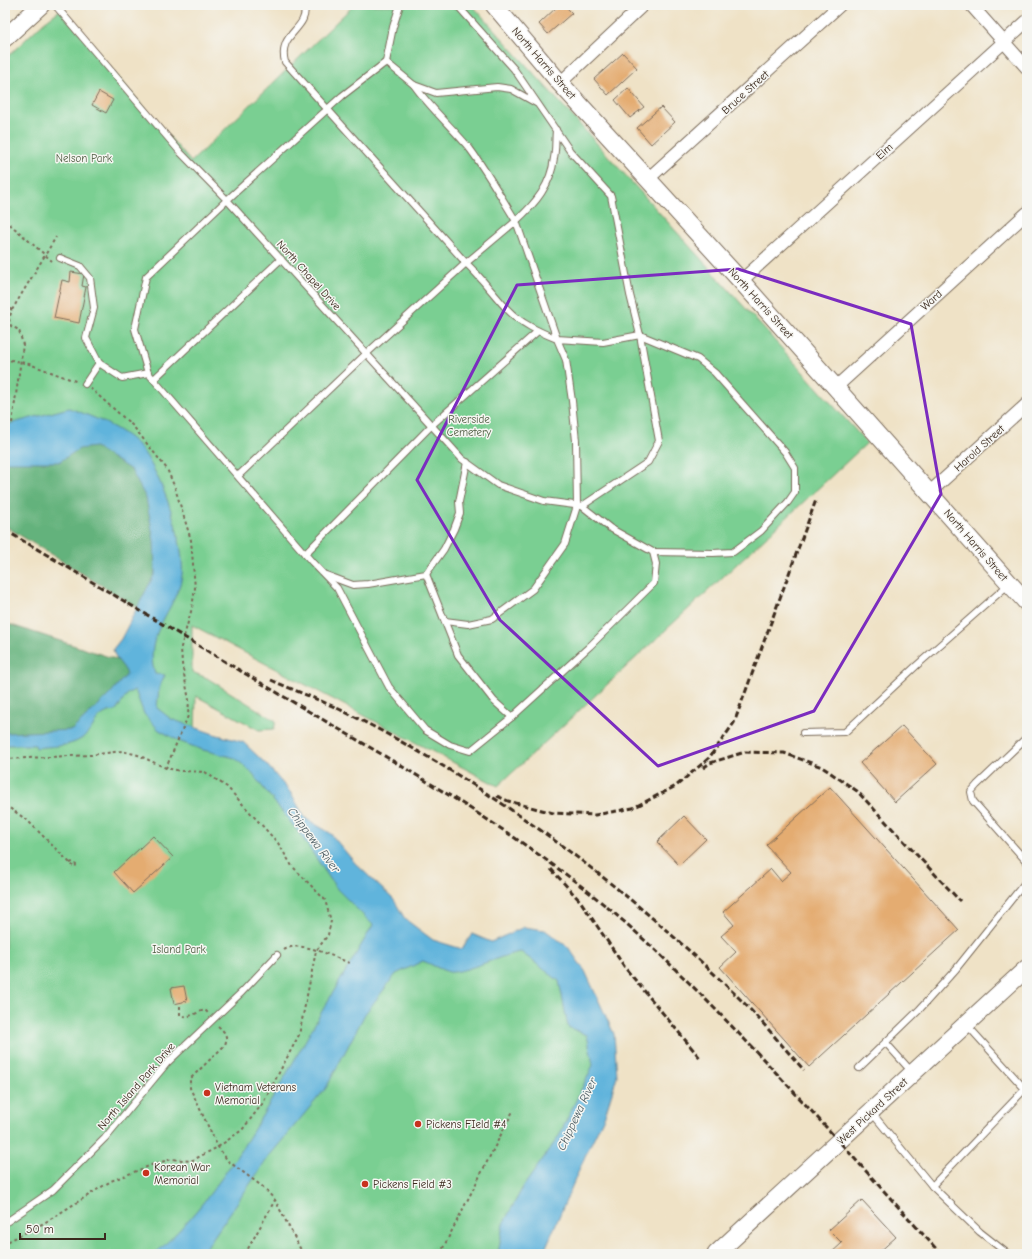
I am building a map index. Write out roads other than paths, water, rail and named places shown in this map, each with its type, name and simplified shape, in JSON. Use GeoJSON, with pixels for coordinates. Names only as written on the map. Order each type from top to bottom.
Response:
{"type":"FeatureCollection","features":[{"type":"Feature","properties":{"kind":"street"},"geometry":{"type":"LineString","coordinates":[[5,38],[41,5]]}},
{"type":"Feature","properties":{"kind":"street","name":"North Harris Street"},"geometry":{"type":"LineString","coordinates":[[494,5],[560,83],[649,178],[1021,593]]}},
{"type":"Feature","properties":{"kind":"street"},"geometry":{"type":"LineString","coordinates":[[560,83],[642,5]]}},
{"type":"Feature","properties":{"kind":"street","name":"Bruce Street"},"geometry":{"type":"LineString","coordinates":[[649,178],[840,5]]}},
{"type":"Feature","properties":{"kind":"street"},"geometry":{"type":"LineString","coordinates":[[971,5],[1027,68]]}},
{"type":"Feature","properties":{"kind":"street","name":"Elm"},"geometry":{"type":"LineString","coordinates":[[741,281],[1027,21]]}},
{"type":"Feature","properties":{"kind":"street","name":"Ward"},"geometry":{"type":"LineString","coordinates":[[836,388],[1027,213]]}},
{"type":"Feature","properties":{"kind":"street","name":"Harold Street"},"geometry":{"type":"LineString","coordinates":[[930,492],[1027,404]]}},
{"type":"Feature","properties":{"kind":"street","name":"West Pickard Street"},"geometry":{"type":"LineString","coordinates":[[716,1254],[1027,968]]}},
{"type":"Feature","properties":{"kind":"lane","name":"North Chapel Drive"},"geometry":{"type":"LineString","coordinates":[[56,5],[181,153],[281,259],[366,354],[467,462],[498,485],[544,501],[580,506]]}},
{"type":"Feature","properties":{"kind":"lane"},"geometry":{"type":"LineString","coordinates":[[304,5],[306,12],[302,22],[287,38],[282,52],[285,62],[492,290],[508,310],[538,331],[558,339],[603,342],[640,335],[698,359],[715,373],[785,452],[795,468],[795,492],[788,502],[761,531],[733,552],[653,552],[610,528],[580,506]]}},
{"type":"Feature","properties":{"kind":"lane"},"geometry":{"type":"LineString","coordinates":[[400,5],[392,27],[386,62],[327,109],[226,200],[146,277],[135,329],[148,372],[305,554],[337,588],[389,687],[425,730],[450,745],[470,751],[512,717],[590,646],[654,583],[656,564],[653,552]]}},
{"type":"Feature","properties":{"kind":"lane"},"geometry":{"type":"LineString","coordinates":[[457,5],[514,69],[570,151],[611,196],[630,295],[640,335],[659,441],[648,462],[580,506]]}},
{"type":"Feature","properties":{"kind":"lane"},"geometry":{"type":"LineString","coordinates":[[386,62],[414,85],[425,100],[469,148],[493,181],[516,221],[566,360],[572,401],[580,506],[565,544],[533,589],[492,619],[468,624],[445,621]]}},
{"type":"Feature","properties":{"kind":"lane"},"geometry":{"type":"LineString","coordinates":[[414,85],[436,93],[497,87],[510,89],[538,104]]}},
{"type":"Feature","properties":{"kind":"lane"},"geometry":{"type":"LineString","coordinates":[[238,476],[366,354],[466,263],[534,204],[550,178],[555,158],[556,130]]}},
{"type":"Feature","properties":{"kind":"lane"},"geometry":{"type":"LineString","coordinates":[[60,258],[80,266],[90,278],[94,308],[86,338],[99,363],[122,378],[148,372]]}},
{"type":"Feature","properties":{"kind":"lane"},"geometry":{"type":"LineString","coordinates":[[154,379],[281,259]]}},
{"type":"Feature","properties":{"kind":"lane"},"geometry":{"type":"LineString","coordinates":[[305,554],[432,425],[538,331]]}},
{"type":"Feature","properties":{"kind":"lane"},"geometry":{"type":"LineString","coordinates":[[85,384],[99,363]]}},
{"type":"Feature","properties":{"kind":"lane"},"geometry":{"type":"LineString","coordinates":[[323,573],[353,585],[392,581],[426,574],[440,555],[454,529],[460,513],[459,502],[467,462]]}},
{"type":"Feature","properties":{"kind":"lane"},"geometry":{"type":"LineString","coordinates":[[426,574],[453,645],[472,675],[494,701],[512,717]]}},
{"type":"Feature","properties":{"kind":"lane"},"geometry":{"type":"LineString","coordinates":[[803,733],[831,734],[845,732],[916,666],[1021,593]]}},
{"type":"Feature","properties":{"kind":"lane"},"geometry":{"type":"LineString","coordinates":[[1027,737],[971,792],[973,801],[1027,862]]}},
{"type":"Feature","properties":{"kind":"lane"},"geometry":{"type":"LineString","coordinates":[[859,1068],[886,1043],[956,969],[1027,880]]}},
{"type":"Feature","properties":{"kind":"lane","name":"North Island Park Drive"},"geometry":{"type":"LineString","coordinates":[[5,1223],[54,1190],[105,1138],[166,1063],[242,992],[276,955]]}},
{"type":"Feature","properties":{"kind":"lane"},"geometry":{"type":"LineString","coordinates":[[932,1186],[1026,1088],[966,1024]]}},
{"type":"Feature","properties":{"kind":"lane"},"geometry":{"type":"LineString","coordinates":[[886,1043],[913,1073]]}},
{"type":"Feature","properties":{"kind":"lane"},"geometry":{"type":"LineString","coordinates":[[871,1112],[932,1186],[980,1232],[1008,1254]]}},
{"type":"Feature","properties":{"kind":"water","name":"Chippewa River"},"geometry":{"type":"Polygon","coordinates":[[[69,408],[115,428],[138,445],[155,472],[171,510],[177,530],[181,550],[181,581],[177,593],[160,626],[153,648],[152,661],[155,674],[165,675],[159,688],[157,708],[171,719],[214,734],[243,742],[267,765],[290,792],[305,818],[330,833],[355,863],[394,900],[405,919],[433,940],[462,949],[472,934],[491,942],[524,927],[545,930],[568,947],[585,971],[614,1034],[617,1076],[605,1115],[586,1154],[543,1254],[498,1254],[503,1224],[523,1187],[559,1136],[593,1065],[587,1035],[568,1027],[559,981],[521,952],[455,972],[446,971],[423,961],[396,974],[365,1014],[326,1088],[270,1155],[206,1248],[198,1254],[155,1254],[200,1207],[237,1156],[271,1101],[373,925],[337,889],[299,833],[250,771],[235,758],[203,750],[181,742],[159,730],[144,714],[135,690],[128,693],[116,711],[103,714],[90,731],[76,742],[65,745],[36,748],[35,745],[5,745],[5,733],[72,730],[109,695],[127,674],[115,656],[113,649],[121,639],[155,573],[154,541],[146,498],[131,470],[95,447],[79,449],[59,462],[5,462],[5,425],[69,408]]]}},
{"type":"Feature","properties":{"kind":"railway"},"geometry":{"type":"LineString","coordinates":[[497,796],[508,801],[553,813],[595,815],[633,808],[676,786],[709,758],[734,723],[816,500]]}},
{"type":"Feature","properties":{"kind":"railway"},"geometry":{"type":"LineString","coordinates":[[5,530],[447,794],[484,817],[590,893],[651,946],[772,1068],[941,1254]]}},
{"type":"Feature","properties":{"kind":"railway"},"geometry":{"type":"LineString","coordinates":[[271,680],[345,712],[399,741],[504,805],[554,840],[651,917],[697,958],[749,1008],[804,1070]]}},
{"type":"Feature","properties":{"kind":"railway"},"geometry":{"type":"LineString","coordinates":[[703,768],[710,763],[745,752],[784,753],[822,767],[857,791],[960,901]]}},
{"type":"Feature","properties":{"kind":"railway"},"geometry":{"type":"LineString","coordinates":[[551,869],[581,902],[626,969],[701,1059]]}},
{"type":"Feature","properties":{"kind":"place","name":"Vietnam Veterans Memorial"},"geometry":{"type":"Point","coordinates":[207,1093]}},
{"type":"Feature","properties":{"kind":"place","name":"Pickens FIeld #4"},"geometry":{"type":"Point","coordinates":[418,1124]}},
{"type":"Feature","properties":{"kind":"place","name":"Korean War Memorial"},"geometry":{"type":"Point","coordinates":[146,1173]}},
{"type":"Feature","properties":{"kind":"place","name":"Pickens Field #3"},"geometry":{"type":"Point","coordinates":[365,1184]}},
{"type":"Feature","properties":{"kind":"park label","name":"Nelson Park"},"geometry":{"type":"Point","coordinates":[84,158]}},
{"type":"Feature","properties":{"kind":"park label","name":"Riverside Cemetery"},"geometry":{"type":"Point","coordinates":[469,425]}},
{"type":"Feature","properties":{"kind":"park label","name":"Island Park"},"geometry":{"type":"Point","coordinates":[179,949]}}]}
